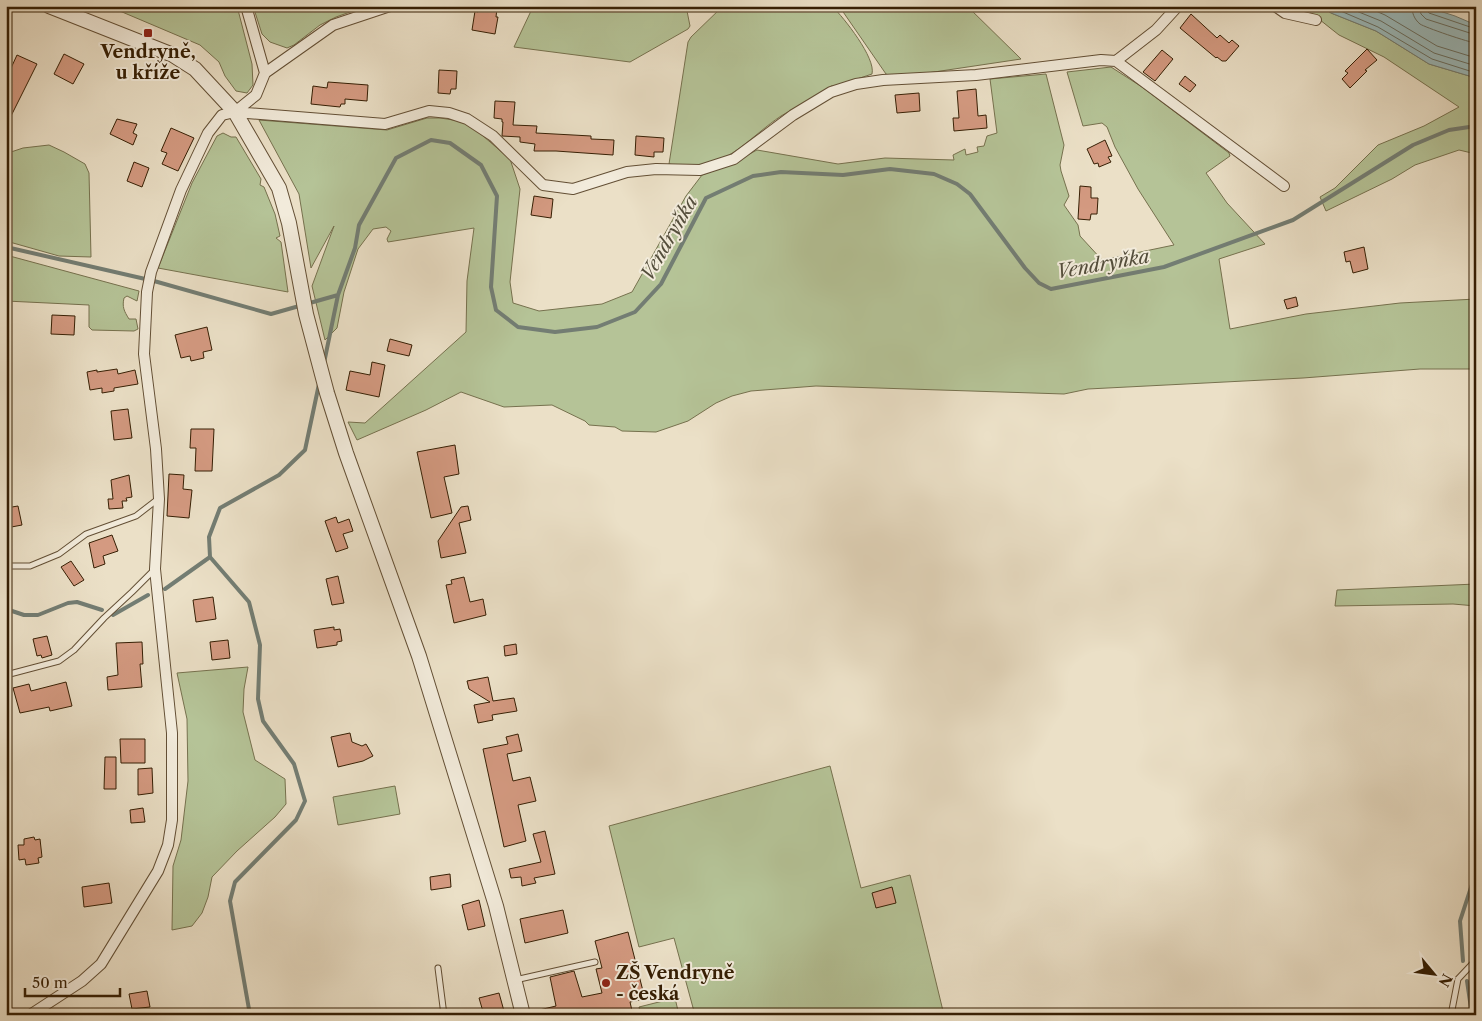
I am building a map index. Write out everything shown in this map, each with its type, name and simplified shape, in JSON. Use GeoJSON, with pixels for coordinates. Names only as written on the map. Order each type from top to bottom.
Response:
{"type":"FeatureCollection","features":[{"type":"Feature","properties":{"kind":"street"},"geometry":{"type":"LineString","coordinates":[[49,6],[173,56],[196,69],[235,112],[279,188],[289,223],[306,314],[327,393],[346,454],[419,656],[496,906],[523,1015]]}},
{"type":"Feature","properties":{"kind":"street"},"geometry":{"type":"LineString","coordinates":[[246,6],[265,73]]}},
{"type":"Feature","properties":{"kind":"street"},"geometry":{"type":"LineString","coordinates":[[235,112],[256,95],[265,73],[333,25],[390,6]]}},
{"type":"Feature","properties":{"kind":"street"},"geometry":{"type":"LineString","coordinates":[[1116,61],[1156,30],[1178,6]]}},
{"type":"Feature","properties":{"kind":"street"},"geometry":{"type":"LineString","coordinates":[[1275,6],[1284,13],[1316,20]]}},
{"type":"Feature","properties":{"kind":"street"},"geometry":{"type":"LineString","coordinates":[[30,1015],[82,981],[101,964],[158,871],[168,845],[172,820],[172,733],[155,569],[159,499],[156,449],[144,354],[147,292],[151,272],[181,190],[208,133],[222,115],[235,112],[385,124],[429,111],[450,113],[467,119],[493,136],[543,185],[573,189],[627,172],[656,169],[700,170],[734,159],[801,110],[831,92],[856,84],[883,80],[976,75],[1101,60],[1116,61],[1284,186]]}},
{"type":"Feature","properties":{"kind":"lane"},"geometry":{"type":"LineString","coordinates":[[6,566],[30,566],[59,554],[86,534],[136,516],[159,499]]}},
{"type":"Feature","properties":{"kind":"lane"},"geometry":{"type":"LineString","coordinates":[[6,675],[59,661],[74,650],[155,569]]}},
{"type":"Feature","properties":{"kind":"lane"},"geometry":{"type":"LineString","coordinates":[[1450,1015],[1458,979],[1475,960],[1476,918]]}},
{"type":"Feature","properties":{"kind":"lane"},"geometry":{"type":"LineString","coordinates":[[514,980],[595,962]]}},
{"type":"Feature","properties":{"kind":"lane"},"geometry":{"type":"LineString","coordinates":[[438,968],[444,1015]]}},
{"type":"Feature","properties":{"kind":"green space"},"geometry":{"type":"Polygon","coordinates":[[[108,6],[237,6],[252,64],[253,85],[247,93],[236,91],[225,76],[219,62],[200,45],[108,6]]]}},
{"type":"Feature","properties":{"kind":"green space"},"geometry":{"type":"Polygon","coordinates":[[[253,6],[367,6],[320,25],[294,45],[287,48],[270,42],[262,34],[253,6]]]}},
{"type":"Feature","properties":{"kind":"green space"},"geometry":{"type":"Polygon","coordinates":[[[541,6],[686,6],[690,26],[688,29],[630,62],[514,47],[531,11],[541,6]]]}},
{"type":"Feature","properties":{"kind":"green space"},"geometry":{"type":"Polygon","coordinates":[[[723,6],[832,6],[844,19],[864,49],[872,67],[872,74],[831,86],[781,116],[740,148],[717,161],[705,165],[692,166],[669,164],[688,42],[723,6]]]}},
{"type":"Feature","properties":{"kind":"green space"},"geometry":{"type":"Polygon","coordinates":[[[839,6],[967,6],[1021,59],[914,75],[888,75],[839,6]]]}},
{"type":"Feature","properties":{"kind":"green space"},"geometry":{"type":"Polygon","coordinates":[[[1290,6],[1321,6],[1331,13],[1376,31],[1429,64],[1476,78],[1476,154],[1459,150],[1415,165],[1392,179],[1326,211],[1320,197],[1335,188],[1378,145],[1424,126],[1459,107],[1384,57],[1339,35],[1310,12],[1290,6]]]}},
{"type":"Feature","properties":{"kind":"green space"},"geometry":{"type":"Polygon","coordinates":[[[1111,67],[1142,87],[1229,153],[1230,156],[1206,173],[1227,203],[1265,244],[1219,259],[1230,329],[1306,314],[1400,303],[1476,299],[1476,369],[1420,369],[1303,378],[1088,389],[1064,394],[816,386],[751,391],[732,396],[716,403],[688,421],[656,432],[622,431],[615,427],[589,425],[585,421],[552,405],[504,407],[461,392],[426,410],[357,440],[348,422],[365,423],[466,332],[467,281],[474,228],[388,242],[387,239],[391,231],[386,227],[373,229],[358,249],[344,292],[337,328],[325,340],[312,286],[334,226],[311,268],[299,194],[259,120],[387,130],[427,118],[440,118],[460,121],[476,130],[510,159],[520,189],[510,282],[513,303],[539,311],[602,304],[632,292],[686,196],[702,175],[726,166],[757,150],[838,164],[885,158],[954,160],[953,155],[965,149],[966,155],[978,152],[977,147],[984,146],[987,136],[997,133],[990,79],[1046,74],[1064,145],[1060,165],[1069,196],[1064,205],[1078,225],[1080,236],[1102,260],[1174,245],[1138,189],[1115,147],[1107,127],[1102,123],[1083,126],[1067,72],[1111,67]]]}},
{"type":"Feature","properties":{"kind":"green space"},"geometry":{"type":"Polygon","coordinates":[[[223,133],[236,137],[261,179],[260,185],[264,187],[275,214],[280,236],[276,238],[281,242],[288,292],[158,268],[192,183],[217,136],[223,133]]]}},
{"type":"Feature","properties":{"kind":"green space"},"geometry":{"type":"Polygon","coordinates":[[[49,145],[85,164],[89,173],[91,257],[59,256],[6,241],[6,150],[11,152],[23,148],[49,145]]]}},
{"type":"Feature","properties":{"kind":"green space"},"geometry":{"type":"Polygon","coordinates":[[[6,255],[139,291],[137,301],[127,296],[124,298],[123,304],[129,319],[136,319],[138,329],[134,331],[92,330],[89,327],[89,305],[6,301],[6,255]]]}},
{"type":"Feature","properties":{"kind":"green space"},"geometry":{"type":"Polygon","coordinates":[[[1476,584],[1476,606],[1453,604],[1335,606],[1337,590],[1476,584]]]}},
{"type":"Feature","properties":{"kind":"green space"},"geometry":{"type":"Polygon","coordinates":[[[248,667],[244,689],[243,712],[255,760],[285,779],[286,804],[275,817],[237,851],[212,877],[202,913],[192,926],[172,930],[173,866],[181,840],[188,781],[187,719],[177,673],[248,667]]]}},
{"type":"Feature","properties":{"kind":"green space"},"geometry":{"type":"Polygon","coordinates":[[[830,766],[861,888],[910,875],[944,1015],[695,1015],[674,938],[639,947],[609,826],[830,766]]]}},
{"type":"Feature","properties":{"kind":"green space"},"geometry":{"type":"Polygon","coordinates":[[[395,786],[400,814],[338,825],[333,797],[395,786]]]}},
{"type":"Feature","properties":{"kind":"green space"},"geometry":{"type":"Polygon","coordinates":[[[675,998],[679,1015],[641,1015],[639,1007],[675,998]]]}},
{"type":"Feature","properties":{"kind":"water"},"geometry":{"type":"Polygon","coordinates":[[[1321,6],[1424,6],[1476,25],[1476,78],[1429,64],[1376,31],[1331,13],[1321,6]]]}},
{"type":"Feature","properties":{"kind":"building"},"geometry":{"type":"Polygon","coordinates":[[[478,6],[497,8],[496,17],[498,17],[495,34],[472,30],[475,11],[478,12],[478,6]]]}},
{"type":"Feature","properties":{"kind":"building"},"geometry":{"type":"Polygon","coordinates":[[[1191,14],[1217,38],[1220,35],[1229,43],[1232,40],[1239,46],[1226,61],[1216,58],[1180,28],[1191,14]]]}},
{"type":"Feature","properties":{"kind":"building"},"geometry":{"type":"Polygon","coordinates":[[[1367,49],[1377,60],[1365,70],[1367,71],[1350,88],[1342,79],[1348,73],[1345,71],[1367,49]]]}},
{"type":"Feature","properties":{"kind":"building"},"geometry":{"type":"Polygon","coordinates":[[[1162,50],[1173,59],[1155,81],[1143,72],[1162,50]]]}},
{"type":"Feature","properties":{"kind":"building"},"geometry":{"type":"Polygon","coordinates":[[[64,54],[84,64],[73,84],[54,74],[64,54]]]}},
{"type":"Feature","properties":{"kind":"building"},"geometry":{"type":"Polygon","coordinates":[[[17,55],[37,64],[6,126],[6,79],[17,55]]]}},
{"type":"Feature","properties":{"kind":"building"},"geometry":{"type":"Polygon","coordinates":[[[439,70],[457,71],[456,89],[451,89],[450,94],[438,93],[439,70]]]}},
{"type":"Feature","properties":{"kind":"building"},"geometry":{"type":"Polygon","coordinates":[[[1185,76],[1196,85],[1190,92],[1179,84],[1185,76]]]}},
{"type":"Feature","properties":{"kind":"building"},"geometry":{"type":"Polygon","coordinates":[[[328,82],[368,85],[367,101],[345,99],[345,104],[341,104],[340,107],[311,104],[313,86],[327,88],[328,82]]]}},
{"type":"Feature","properties":{"kind":"building"},"geometry":{"type":"Polygon","coordinates":[[[976,89],[978,116],[986,115],[987,128],[954,131],[953,118],[959,118],[957,91],[976,89]]]}},
{"type":"Feature","properties":{"kind":"building"},"geometry":{"type":"Polygon","coordinates":[[[919,93],[920,111],[897,113],[895,95],[919,93]]]}},
{"type":"Feature","properties":{"kind":"building"},"geometry":{"type":"Polygon","coordinates":[[[495,101],[515,102],[513,125],[537,126],[536,133],[591,136],[591,139],[614,140],[613,155],[534,151],[535,144],[520,142],[520,137],[502,136],[502,119],[494,118],[495,101]]]}},
{"type":"Feature","properties":{"kind":"building"},"geometry":{"type":"Polygon","coordinates":[[[117,119],[137,124],[133,133],[137,135],[133,145],[110,134],[117,119]]]}},
{"type":"Feature","properties":{"kind":"building"},"geometry":{"type":"Polygon","coordinates":[[[171,128],[194,138],[178,171],[162,164],[167,153],[161,151],[171,128]]]}},
{"type":"Feature","properties":{"kind":"building"},"geometry":{"type":"Polygon","coordinates":[[[636,136],[664,138],[663,152],[654,152],[654,157],[635,155],[636,136]]]}},
{"type":"Feature","properties":{"kind":"building"},"geometry":{"type":"Polygon","coordinates":[[[1105,140],[1112,156],[1108,157],[1111,162],[1099,167],[1098,163],[1094,164],[1087,149],[1105,140]]]}},
{"type":"Feature","properties":{"kind":"building"},"geometry":{"type":"Polygon","coordinates":[[[134,162],[149,168],[142,187],[127,181],[134,162]]]}},
{"type":"Feature","properties":{"kind":"building"},"geometry":{"type":"Polygon","coordinates":[[[1080,186],[1091,187],[1091,198],[1098,198],[1097,214],[1091,214],[1090,220],[1078,219],[1080,186]]]}},
{"type":"Feature","properties":{"kind":"building"},"geometry":{"type":"Polygon","coordinates":[[[534,196],[553,199],[551,218],[531,215],[534,196]]]}},
{"type":"Feature","properties":{"kind":"building"},"geometry":{"type":"Polygon","coordinates":[[[1364,247],[1368,269],[1353,273],[1350,261],[1346,262],[1344,252],[1364,247]]]}},
{"type":"Feature","properties":{"kind":"building"},"geometry":{"type":"Polygon","coordinates":[[[1296,297],[1298,306],[1287,309],[1284,300],[1296,297]]]}},
{"type":"Feature","properties":{"kind":"building"},"geometry":{"type":"Polygon","coordinates":[[[52,315],[75,316],[74,335],[51,334],[52,315]]]}},
{"type":"Feature","properties":{"kind":"building"},"geometry":{"type":"Polygon","coordinates":[[[207,327],[212,350],[203,352],[204,358],[191,361],[190,356],[181,358],[175,335],[207,327]]]}},
{"type":"Feature","properties":{"kind":"building"},"geometry":{"type":"Polygon","coordinates":[[[390,339],[412,345],[409,356],[387,351],[390,339]]]}},
{"type":"Feature","properties":{"kind":"building"},"geometry":{"type":"Polygon","coordinates":[[[372,362],[385,365],[379,397],[346,390],[350,371],[370,375],[372,362]]]}},
{"type":"Feature","properties":{"kind":"building"},"geometry":{"type":"Polygon","coordinates":[[[117,369],[118,374],[135,370],[138,384],[114,388],[114,391],[102,393],[102,388],[90,390],[87,372],[117,369]]]}},
{"type":"Feature","properties":{"kind":"building"},"geometry":{"type":"Polygon","coordinates":[[[128,409],[132,438],[114,440],[111,411],[128,409]]]}},
{"type":"Feature","properties":{"kind":"building"},"geometry":{"type":"Polygon","coordinates":[[[191,429],[214,429],[212,471],[195,471],[196,448],[190,448],[191,429]]]}},
{"type":"Feature","properties":{"kind":"building"},"geometry":{"type":"Polygon","coordinates":[[[455,445],[459,474],[444,477],[452,513],[431,518],[417,452],[455,445]]]}},
{"type":"Feature","properties":{"kind":"building"},"geometry":{"type":"Polygon","coordinates":[[[169,474],[184,475],[183,489],[192,490],[189,518],[167,516],[169,474]]]}},
{"type":"Feature","properties":{"kind":"building"},"geometry":{"type":"Polygon","coordinates":[[[129,475],[132,497],[126,498],[127,501],[122,501],[123,508],[109,509],[108,499],[113,499],[111,480],[129,475]]]}},
{"type":"Feature","properties":{"kind":"building"},"geometry":{"type":"Polygon","coordinates":[[[18,506],[22,525],[6,528],[6,508],[18,506]]]}},
{"type":"Feature","properties":{"kind":"building"},"geometry":{"type":"Polygon","coordinates":[[[468,506],[471,520],[459,523],[466,553],[441,558],[438,541],[461,507],[468,506]]]}},
{"type":"Feature","properties":{"kind":"building"},"geometry":{"type":"Polygon","coordinates":[[[336,517],[338,523],[349,519],[353,531],[343,534],[348,548],[336,552],[325,521],[336,517]]]}},
{"type":"Feature","properties":{"kind":"building"},"geometry":{"type":"Polygon","coordinates":[[[112,535],[118,551],[103,556],[105,564],[94,568],[89,543],[112,535]]]}},
{"type":"Feature","properties":{"kind":"building"},"geometry":{"type":"Polygon","coordinates":[[[71,561],[84,580],[74,586],[61,567],[71,561]]]}},
{"type":"Feature","properties":{"kind":"building"},"geometry":{"type":"Polygon","coordinates":[[[338,576],[344,603],[332,605],[326,579],[338,576]]]}},
{"type":"Feature","properties":{"kind":"building"},"geometry":{"type":"Polygon","coordinates":[[[464,577],[470,602],[483,599],[486,615],[454,623],[446,585],[452,584],[451,580],[464,577]]]}},
{"type":"Feature","properties":{"kind":"building"},"geometry":{"type":"Polygon","coordinates":[[[213,597],[216,619],[196,622],[193,600],[213,597]]]}},
{"type":"Feature","properties":{"kind":"building"},"geometry":{"type":"Polygon","coordinates":[[[334,627],[334,630],[340,629],[342,641],[337,642],[337,645],[317,648],[314,630],[334,627]]]}},
{"type":"Feature","properties":{"kind":"building"},"geometry":{"type":"Polygon","coordinates":[[[47,636],[52,655],[42,658],[41,655],[37,656],[33,639],[47,636]]]}},
{"type":"Feature","properties":{"kind":"building"},"geometry":{"type":"Polygon","coordinates":[[[228,640],[230,658],[212,660],[210,642],[228,640]]]}},
{"type":"Feature","properties":{"kind":"building"},"geometry":{"type":"Polygon","coordinates":[[[142,642],[143,664],[140,664],[142,687],[108,690],[107,677],[118,675],[116,643],[142,642]]]}},
{"type":"Feature","properties":{"kind":"building"},"geometry":{"type":"Polygon","coordinates":[[[516,644],[517,654],[505,656],[504,646],[516,644]]]}},
{"type":"Feature","properties":{"kind":"building"},"geometry":{"type":"Polygon","coordinates":[[[488,677],[493,701],[514,698],[517,711],[492,715],[493,720],[478,723],[474,705],[490,702],[469,689],[467,681],[488,677]]]}},
{"type":"Feature","properties":{"kind":"building"},"geometry":{"type":"Polygon","coordinates":[[[66,682],[72,706],[50,711],[49,707],[20,713],[13,688],[29,684],[31,691],[66,682]]]}},
{"type":"Feature","properties":{"kind":"building"},"geometry":{"type":"Polygon","coordinates":[[[350,733],[352,742],[362,746],[366,744],[373,756],[363,761],[338,767],[331,737],[350,733]]]}},
{"type":"Feature","properties":{"kind":"building"},"geometry":{"type":"Polygon","coordinates":[[[518,734],[522,751],[507,754],[513,781],[530,777],[536,801],[518,805],[526,841],[504,847],[483,749],[508,744],[506,737],[518,734]]]}},
{"type":"Feature","properties":{"kind":"building"},"geometry":{"type":"Polygon","coordinates":[[[120,739],[145,739],[145,763],[121,763],[120,739]]]}},
{"type":"Feature","properties":{"kind":"building"},"geometry":{"type":"Polygon","coordinates":[[[105,757],[116,757],[116,789],[104,789],[105,757]]]}},
{"type":"Feature","properties":{"kind":"building"},"geometry":{"type":"Polygon","coordinates":[[[152,768],[153,793],[138,795],[138,769],[152,768]]]}},
{"type":"Feature","properties":{"kind":"building"},"geometry":{"type":"Polygon","coordinates":[[[143,808],[145,822],[131,823],[130,810],[143,808]]]}},
{"type":"Feature","properties":{"kind":"building"},"geometry":{"type":"Polygon","coordinates":[[[545,831],[555,874],[534,878],[536,883],[522,886],[521,877],[511,878],[509,869],[541,862],[533,834],[545,831]]]}},
{"type":"Feature","properties":{"kind":"building"},"geometry":{"type":"Polygon","coordinates":[[[34,837],[35,840],[40,839],[42,857],[38,858],[39,863],[26,865],[25,859],[19,860],[18,845],[24,845],[24,839],[34,837]]]}},
{"type":"Feature","properties":{"kind":"building"},"geometry":{"type":"Polygon","coordinates":[[[450,874],[451,887],[431,890],[430,877],[450,874]]]}},
{"type":"Feature","properties":{"kind":"building"},"geometry":{"type":"Polygon","coordinates":[[[109,883],[112,903],[84,907],[82,887],[109,883]]]}},
{"type":"Feature","properties":{"kind":"building"},"geometry":{"type":"Polygon","coordinates":[[[892,887],[896,903],[876,908],[872,893],[892,887]]]}},
{"type":"Feature","properties":{"kind":"building"},"geometry":{"type":"Polygon","coordinates":[[[479,900],[485,926],[468,930],[462,905],[479,900]]]}},
{"type":"Feature","properties":{"kind":"building"},"geometry":{"type":"Polygon","coordinates":[[[563,910],[568,933],[525,943],[520,919],[563,910]]]}},
{"type":"Feature","properties":{"kind":"building"},"geometry":{"type":"Polygon","coordinates":[[[628,932],[645,999],[630,1002],[633,1015],[608,1015],[606,1010],[590,1015],[536,1015],[535,1011],[556,1006],[550,977],[574,971],[582,997],[602,993],[596,969],[602,968],[595,941],[628,932]]]}},
{"type":"Feature","properties":{"kind":"building"},"geometry":{"type":"Polygon","coordinates":[[[147,991],[150,1007],[132,1009],[129,994],[147,991]]]}},
{"type":"Feature","properties":{"kind":"building"},"geometry":{"type":"Polygon","coordinates":[[[499,993],[504,1011],[500,1012],[501,1015],[484,1015],[479,998],[499,993]]]}},
{"type":"Feature","properties":{"kind":"waterway","name":"Vendryňka"},"geometry":{"type":"LineString","coordinates":[[324,363],[338,295],[355,248],[359,225],[396,158],[431,140],[450,143],[481,165],[497,196],[491,287],[496,310],[518,327],[555,332],[597,327],[635,312],[661,284],[706,198],[753,176],[781,172],[843,175],[890,169],[934,174],[957,184],[970,194],[1025,268],[1039,283],[1051,289],[1164,267],[1293,220],[1413,145],[1449,130],[1476,126]]}},
{"type":"Feature","properties":{"kind":"waterway"},"geometry":{"type":"LineString","coordinates":[[6,247],[154,281],[271,314],[338,295]]}},
{"type":"Feature","properties":{"kind":"waterway","name":"Vendryňka"},"geometry":{"type":"LineString","coordinates":[[250,1015],[230,901],[235,882],[296,820],[305,801],[294,764],[263,721],[258,699],[260,645],[249,602],[210,557],[209,537],[220,508],[279,475],[305,450],[319,384]]}},
{"type":"Feature","properties":{"kind":"waterway"},"geometry":{"type":"LineString","coordinates":[[165,589],[210,557]]}},
{"type":"Feature","properties":{"kind":"waterway"},"geometry":{"type":"LineString","coordinates":[[113,615],[148,595]]}},
{"type":"Feature","properties":{"kind":"waterway"},"geometry":{"type":"LineString","coordinates":[[6,609],[24,615],[38,615],[68,603],[77,602],[102,610]]}},
{"type":"Feature","properties":{"kind":"waterway"},"geometry":{"type":"LineString","coordinates":[[1463,961],[1460,921],[1476,872]]}},
{"type":"Feature","properties":{"kind":"waterway"},"geometry":{"type":"LineString","coordinates":[[1467,981],[1472,1015]]}},
{"type":"Feature","properties":{"kind":"place","name":"Vendryně, u kříže"},"geometry":{"type":"Point","coordinates":[148,33]}},
{"type":"Feature","properties":{"kind":"place","name":"ZŠ Vendryně - česká"},"geometry":{"type":"Point","coordinates":[606,983]}}]}
